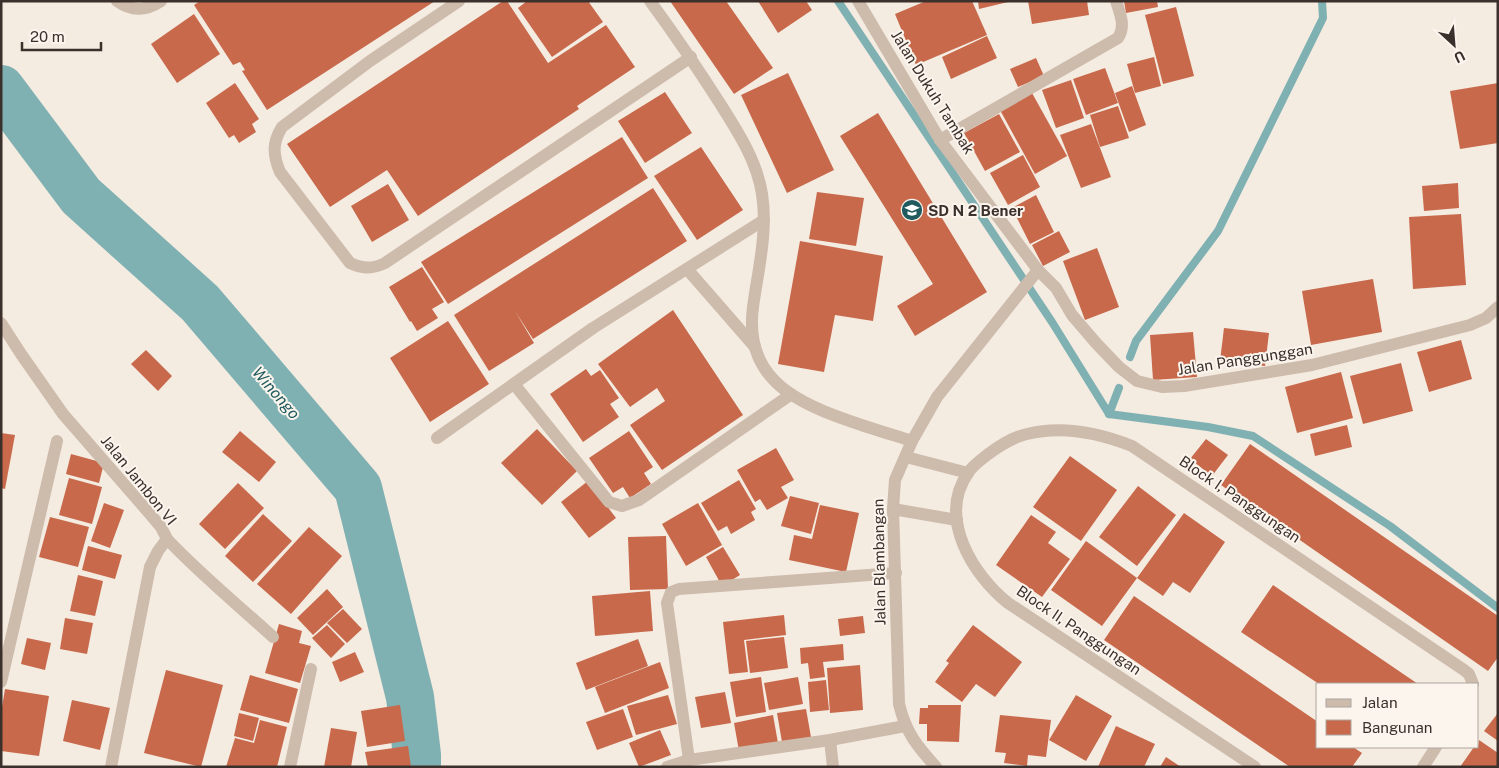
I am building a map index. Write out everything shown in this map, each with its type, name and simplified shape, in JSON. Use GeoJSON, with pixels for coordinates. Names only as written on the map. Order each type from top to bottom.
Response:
{"type":"FeatureCollection","features":[{"type":"Feature","properties":{"kind":"street"},"geometry":{"type":"LineString","coordinates":[[117,1],[132,9],[143,10],[161,1]]}},
{"type":"Feature","properties":{"kind":"street"},"geometry":{"type":"LineString","coordinates":[[459,1],[370,61],[282,127],[276,137],[273,148],[280,172],[350,262],[359,267],[378,267],[691,58]]}},
{"type":"Feature","properties":{"kind":"street"},"geometry":{"type":"LineString","coordinates":[[650,1],[691,58],[738,133],[748,152],[762,193],[764,220],[752,329],[755,346],[764,367],[775,382],[790,395],[819,411],[912,440]]}},
{"type":"Feature","properties":{"kind":"street","name":"Jalan Dukuh Tambak"},"geometry":{"type":"LineString","coordinates":[[858,1],[940,140],[1034,274]]}},
{"type":"Feature","properties":{"kind":"street"},"geometry":{"type":"LineString","coordinates":[[940,140],[1118,38],[1122,32],[1123,25],[1116,1]]}},
{"type":"Feature","properties":{"kind":"street"},"geometry":{"type":"LineString","coordinates":[[437,438],[593,328],[764,220]]}},
{"type":"Feature","properties":{"kind":"street"},"geometry":{"type":"LineString","coordinates":[[687,269],[755,346]]}},
{"type":"Feature","properties":{"kind":"street","name":"Jalan Blambangan"},"geometry":{"type":"LineString","coordinates":[[936,767],[919,748],[904,726],[898,704],[893,509],[895,480],[906,458],[912,440],[937,397],[1034,274]]}},
{"type":"Feature","properties":{"kind":"street","name":"Jalan Panggunggan"},"geometry":{"type":"LineString","coordinates":[[1034,274],[1056,288],[1072,316],[1119,367],[1138,381],[1162,387],[1184,386],[1312,365],[1470,326],[1486,318],[1498,307]]}},
{"type":"Feature","properties":{"kind":"street","name":"Jalan Jambon VI"},"geometry":{"type":"LineString","coordinates":[[1,323],[63,414],[161,527],[166,539],[150,568],[111,767]]}},
{"type":"Feature","properties":{"kind":"street"},"geometry":{"type":"LineString","coordinates":[[514,384],[609,502],[622,506],[639,500],[790,395]]}},
{"type":"Feature","properties":{"kind":"street","name":"Block I, Panggungan"},"geometry":{"type":"LineString","coordinates":[[968,473],[996,448],[1027,434],[1056,430],[1081,431],[1108,437],[1132,446],[1464,670],[1469,674],[1474,683]]}},
{"type":"Feature","properties":{"kind":"street"},"geometry":{"type":"LineString","coordinates":[[1,682],[57,441]]}},
{"type":"Feature","properties":{"kind":"street"},"geometry":{"type":"LineString","coordinates":[[906,458],[968,473]]}},
{"type":"Feature","properties":{"kind":"street","name":"Block II, Panggungan"},"geometry":{"type":"LineString","coordinates":[[968,473],[958,497],[957,520],[962,542],[970,559],[980,576],[992,590],[1008,603],[1255,767]]}},
{"type":"Feature","properties":{"kind":"street"},"geometry":{"type":"LineString","coordinates":[[893,509],[957,520]]}},
{"type":"Feature","properties":{"kind":"street"},"geometry":{"type":"LineString","coordinates":[[166,539],[193,567],[273,637]]}},
{"type":"Feature","properties":{"kind":"street"},"geometry":{"type":"LineString","coordinates":[[689,760],[667,603],[671,592],[679,589],[896,574]]}},
{"type":"Feature","properties":{"kind":"street"},"geometry":{"type":"LineString","coordinates":[[290,767],[311,669]]}},
{"type":"Feature","properties":{"kind":"street"},"geometry":{"type":"LineString","coordinates":[[667,767],[689,760],[830,740],[904,726]]}},
{"type":"Feature","properties":{"kind":"street"},"geometry":{"type":"LineString","coordinates":[[830,740],[833,767]]}},
{"type":"Feature","properties":{"kind":"street"},"geometry":{"type":"LineString","coordinates":[[1423,767],[1435,748]]}},
{"type":"Feature","properties":{"kind":"building"},"geometry":{"type":"Polygon","coordinates":[[[200,1],[435,1],[267,110],[242,71],[245,70],[240,62],[233,65],[194,5],[200,1]]]}},
{"type":"Feature","properties":{"kind":"building"},"geometry":{"type":"Polygon","coordinates":[[[503,1],[507,1],[548,63],[606,25],[635,67],[577,106],[579,109],[418,216],[387,170],[330,207],[287,144],[503,1]]]}},
{"type":"Feature","properties":{"kind":"building"},"geometry":{"type":"Polygon","coordinates":[[[527,1],[588,1],[603,22],[552,57],[518,8],[527,1]]]}},
{"type":"Feature","properties":{"kind":"building"},"geometry":{"type":"Polygon","coordinates":[[[670,1],[726,1],[773,68],[734,94],[670,1]]]}},
{"type":"Feature","properties":{"kind":"building"},"geometry":{"type":"Polygon","coordinates":[[[758,1],[806,1],[812,10],[778,33],[758,1]]]}},
{"type":"Feature","properties":{"kind":"building"},"geometry":{"type":"Polygon","coordinates":[[[926,1],[972,1],[987,35],[916,65],[895,14],[926,1]]]}},
{"type":"Feature","properties":{"kind":"building"},"geometry":{"type":"Polygon","coordinates":[[[978,1],[1008,1],[1008,2],[979,9],[978,1]]]}},
{"type":"Feature","properties":{"kind":"building"},"geometry":{"type":"Polygon","coordinates":[[[1028,1],[1087,1],[1089,15],[1032,24],[1028,1]]]}},
{"type":"Feature","properties":{"kind":"building"},"geometry":{"type":"Polygon","coordinates":[[[1124,1],[1157,1],[1158,7],[1126,13],[1124,1]]]}},
{"type":"Feature","properties":{"kind":"building"},"geometry":{"type":"Polygon","coordinates":[[[1176,7],[1194,76],[1163,84],[1145,15],[1176,7]]]}},
{"type":"Feature","properties":{"kind":"building"},"geometry":{"type":"Polygon","coordinates":[[[194,14],[220,54],[177,83],[151,44],[194,14]]]}},
{"type":"Feature","properties":{"kind":"building"},"geometry":{"type":"Polygon","coordinates":[[[987,36],[997,58],[951,79],[942,57],[987,36]]]}},
{"type":"Feature","properties":{"kind":"building"},"geometry":{"type":"Polygon","coordinates":[[[1154,57],[1161,86],[1135,93],[1127,64],[1154,57]]]}},
{"type":"Feature","properties":{"kind":"building"},"geometry":{"type":"Polygon","coordinates":[[[1036,58],[1044,76],[1018,87],[1010,69],[1036,58]]]}},
{"type":"Feature","properties":{"kind":"building"},"geometry":{"type":"Polygon","coordinates":[[[1105,68],[1118,103],[1086,115],[1073,79],[1105,68]]]}},
{"type":"Feature","properties":{"kind":"building"},"geometry":{"type":"Polygon","coordinates":[[[788,73],[834,170],[787,193],[741,95],[788,73]]]}},
{"type":"Feature","properties":{"kind":"building"},"geometry":{"type":"Polygon","coordinates":[[[1071,80],[1084,118],[1056,128],[1042,90],[1071,80]]]}},
{"type":"Feature","properties":{"kind":"building"},"geometry":{"type":"Polygon","coordinates":[[[235,83],[259,119],[252,124],[256,132],[239,143],[234,135],[229,138],[206,103],[235,83]]]}},
{"type":"Feature","properties":{"kind":"building"},"geometry":{"type":"Polygon","coordinates":[[[1498,83],[1498,143],[1460,149],[1450,91],[1498,83]]]}},
{"type":"Feature","properties":{"kind":"building"},"geometry":{"type":"Polygon","coordinates":[[[1132,86],[1146,125],[1129,132],[1115,93],[1132,86]]]}},
{"type":"Feature","properties":{"kind":"building"},"geometry":{"type":"Polygon","coordinates":[[[665,92],[692,133],[645,163],[618,121],[665,92]]]}},
{"type":"Feature","properties":{"kind":"building"},"geometry":{"type":"Polygon","coordinates":[[[1032,93],[1067,156],[1035,174],[1000,110],[1032,93]]]}},
{"type":"Feature","properties":{"kind":"building"},"geometry":{"type":"Polygon","coordinates":[[[1118,106],[1129,138],[1100,147],[1090,115],[1118,106]]]}},
{"type":"Feature","properties":{"kind":"building","name":"SD N 2 Bener"},"geometry":{"type":"Polygon","coordinates":[[[878,113],[987,292],[915,336],[897,306],[933,284],[840,136],[878,113]]]}},
{"type":"Feature","properties":{"kind":"building"},"geometry":{"type":"Polygon","coordinates":[[[999,114],[1020,152],[985,171],[964,133],[999,114]]]}},
{"type":"Feature","properties":{"kind":"building"},"geometry":{"type":"Polygon","coordinates":[[[1091,124],[1111,177],[1081,188],[1060,135],[1091,124]]]}},
{"type":"Feature","properties":{"kind":"building"},"geometry":{"type":"Polygon","coordinates":[[[622,137],[648,178],[448,304],[421,262],[622,137]]]}},
{"type":"Feature","properties":{"kind":"building"},"geometry":{"type":"Polygon","coordinates":[[[701,147],[743,210],[697,240],[654,176],[701,147]]]}},
{"type":"Feature","properties":{"kind":"building"},"geometry":{"type":"Polygon","coordinates":[[[1023,155],[1040,187],[1008,205],[990,173],[1023,155]]]}},
{"type":"Feature","properties":{"kind":"building"},"geometry":{"type":"Polygon","coordinates":[[[1458,183],[1459,208],[1424,211],[1422,186],[1458,183]]]}},
{"type":"Feature","properties":{"kind":"building"},"geometry":{"type":"Polygon","coordinates":[[[388,184],[409,220],[372,242],[351,206],[388,184]]]}},
{"type":"Feature","properties":{"kind":"building"},"geometry":{"type":"Polygon","coordinates":[[[653,188],[687,241],[533,339],[515,311],[534,343],[489,371],[454,315],[653,188]]]}},
{"type":"Feature","properties":{"kind":"building"},"geometry":{"type":"Polygon","coordinates":[[[817,192],[864,198],[856,246],[809,239],[817,192]]]}},
{"type":"Feature","properties":{"kind":"building"},"geometry":{"type":"Polygon","coordinates":[[[1036,195],[1054,232],[1030,244],[1012,208],[1036,195]]]}},
{"type":"Feature","properties":{"kind":"building"},"geometry":{"type":"Polygon","coordinates":[[[1461,214],[1466,285],[1413,289],[1409,217],[1461,214]]]}},
{"type":"Feature","properties":{"kind":"building"},"geometry":{"type":"Polygon","coordinates":[[[1059,231],[1070,252],[1043,266],[1032,245],[1059,231]]]}},
{"type":"Feature","properties":{"kind":"building"},"geometry":{"type":"Polygon","coordinates":[[[800,241],[883,256],[873,321],[835,315],[824,372],[778,364],[800,241]]]}},
{"type":"Feature","properties":{"kind":"building"},"geometry":{"type":"Polygon","coordinates":[[[1097,248],[1119,307],[1085,320],[1063,261],[1097,248]]]}},
{"type":"Feature","properties":{"kind":"building"},"geometry":{"type":"Polygon","coordinates":[[[422,267],[444,302],[432,309],[438,318],[417,331],[389,287],[422,267]]]}},
{"type":"Feature","properties":{"kind":"building"},"geometry":{"type":"Polygon","coordinates":[[[1373,279],[1382,332],[1311,345],[1302,291],[1373,279]]]}},
{"type":"Feature","properties":{"kind":"building"},"geometry":{"type":"Polygon","coordinates":[[[673,310],[743,415],[662,470],[630,425],[665,401],[657,388],[630,407],[598,364],[673,310]]]}},
{"type":"Feature","properties":{"kind":"building"},"geometry":{"type":"Polygon","coordinates":[[[448,321],[489,384],[430,422],[390,358],[448,321]]]}},
{"type":"Feature","properties":{"kind":"building"},"geometry":{"type":"Polygon","coordinates":[[[1224,328],[1269,333],[1265,366],[1220,361],[1224,328]]]}},
{"type":"Feature","properties":{"kind":"building"},"geometry":{"type":"Polygon","coordinates":[[[1193,332],[1197,377],[1153,380],[1150,335],[1193,332]]]}},
{"type":"Feature","properties":{"kind":"building"},"geometry":{"type":"Polygon","coordinates":[[[1461,340],[1472,379],[1429,392],[1417,352],[1461,340]]]}},
{"type":"Feature","properties":{"kind":"building"},"geometry":{"type":"Polygon","coordinates":[[[146,350],[172,376],[158,391],[131,364],[146,350]]]}},
{"type":"Feature","properties":{"kind":"building"},"geometry":{"type":"Polygon","coordinates":[[[1401,363],[1413,411],[1363,424],[1350,376],[1401,363]]]}},
{"type":"Feature","properties":{"kind":"building"},"geometry":{"type":"Polygon","coordinates":[[[586,369],[591,376],[600,370],[619,398],[610,404],[619,417],[583,442],[550,394],[586,369]]]}},
{"type":"Feature","properties":{"kind":"building"},"geometry":{"type":"Polygon","coordinates":[[[1341,372],[1353,418],[1297,433],[1285,387],[1341,372]]]}},
{"type":"Feature","properties":{"kind":"building"},"geometry":{"type":"Polygon","coordinates":[[[1347,425],[1352,447],[1315,456],[1310,434],[1347,425]]]}},
{"type":"Feature","properties":{"kind":"building"},"geometry":{"type":"Polygon","coordinates":[[[537,429],[577,471],[542,505],[501,463],[537,429]]]}},
{"type":"Feature","properties":{"kind":"building"},"geometry":{"type":"Polygon","coordinates":[[[240,431],[276,462],[259,482],[222,452],[240,431]]]}},
{"type":"Feature","properties":{"kind":"building"},"geometry":{"type":"Polygon","coordinates":[[[629,431],[653,467],[644,473],[651,484],[630,498],[623,487],[613,493],[589,458],[629,431]]]}},
{"type":"Feature","properties":{"kind":"building"},"geometry":{"type":"Polygon","coordinates":[[[1,433],[15,435],[5,489],[1,488],[1,433]]]}},
{"type":"Feature","properties":{"kind":"building"},"geometry":{"type":"Polygon","coordinates":[[[1206,439],[1228,455],[1212,476],[1190,459],[1206,439]]]}},
{"type":"Feature","properties":{"kind":"building"},"geometry":{"type":"Polygon","coordinates":[[[1250,444],[1498,616],[1498,657],[1488,671],[1221,485],[1250,444]]]}},
{"type":"Feature","properties":{"kind":"building"},"geometry":{"type":"Polygon","coordinates":[[[776,448],[794,480],[781,487],[788,498],[767,510],[760,499],[755,502],[737,470],[776,448]]]}},
{"type":"Feature","properties":{"kind":"building"},"geometry":{"type":"Polygon","coordinates":[[[71,454],[104,463],[99,483],[66,474],[71,454]]]}},
{"type":"Feature","properties":{"kind":"building"},"geometry":{"type":"Polygon","coordinates":[[[1070,456],[1117,490],[1081,541],[1033,507],[1070,456]]]}},
{"type":"Feature","properties":{"kind":"building"},"geometry":{"type":"Polygon","coordinates":[[[69,478],[102,487],[92,524],[59,515],[69,478]]]}},
{"type":"Feature","properties":{"kind":"building"},"geometry":{"type":"Polygon","coordinates":[[[739,480],[756,509],[751,512],[755,520],[731,534],[727,526],[718,531],[701,503],[739,480]]]}},
{"type":"Feature","properties":{"kind":"building"},"geometry":{"type":"Polygon","coordinates":[[[588,481],[616,518],[589,538],[561,502],[588,481]]]}},
{"type":"Feature","properties":{"kind":"building"},"geometry":{"type":"Polygon","coordinates":[[[238,483],[264,508],[225,549],[199,524],[238,483]]]}},
{"type":"Feature","properties":{"kind":"building"},"geometry":{"type":"Polygon","coordinates":[[[1138,486],[1176,515],[1137,566],[1099,537],[1138,486]]]}},
{"type":"Feature","properties":{"kind":"building"},"geometry":{"type":"Polygon","coordinates":[[[790,496],[819,503],[811,534],[781,526],[790,496]]]}},
{"type":"Feature","properties":{"kind":"building"},"geometry":{"type":"Polygon","coordinates":[[[104,503],[124,510],[110,548],[91,541],[104,503]]]}},
{"type":"Feature","properties":{"kind":"building"},"geometry":{"type":"Polygon","coordinates":[[[698,503],[722,545],[686,566],[662,524],[698,503]]]}},
{"type":"Feature","properties":{"kind":"building"},"geometry":{"type":"Polygon","coordinates":[[[820,505],[859,513],[846,572],[789,560],[794,535],[812,539],[820,505]]]}},
{"type":"Feature","properties":{"kind":"building"},"geometry":{"type":"Polygon","coordinates":[[[1184,513],[1225,542],[1190,593],[1173,582],[1163,596],[1137,578],[1184,513]]]}},
{"type":"Feature","properties":{"kind":"building"},"geometry":{"type":"Polygon","coordinates":[[[263,514],[292,541],[253,582],[225,556],[263,514]]]}},
{"type":"Feature","properties":{"kind":"building"},"geometry":{"type":"Polygon","coordinates":[[[1031,515],[1056,532],[1048,543],[1070,559],[1042,597],[996,565],[1031,515]]]}},
{"type":"Feature","properties":{"kind":"building"},"geometry":{"type":"Polygon","coordinates":[[[50,517],[89,527],[78,567],[39,557],[50,517]]]}},
{"type":"Feature","properties":{"kind":"building"},"geometry":{"type":"Polygon","coordinates":[[[309,527],[342,556],[291,614],[257,584],[309,527]]]}},
{"type":"Feature","properties":{"kind":"building"},"geometry":{"type":"Polygon","coordinates":[[[666,536],[668,589],[630,590],[628,537],[666,536]]]}},
{"type":"Feature","properties":{"kind":"building"},"geometry":{"type":"Polygon","coordinates":[[[1086,541],[1137,578],[1102,626],[1051,590],[1086,541]]]}},
{"type":"Feature","properties":{"kind":"building"},"geometry":{"type":"Polygon","coordinates":[[[88,546],[122,555],[115,579],[82,570],[88,546]]]}},
{"type":"Feature","properties":{"kind":"building"},"geometry":{"type":"Polygon","coordinates":[[[723,547],[740,575],[722,586],[706,557],[723,547]]]}},
{"type":"Feature","properties":{"kind":"building"},"geometry":{"type":"Polygon","coordinates":[[[78,575],[103,581],[95,616],[70,611],[78,575]]]}},
{"type":"Feature","properties":{"kind":"building"},"geometry":{"type":"Polygon","coordinates":[[[1273,585],[1417,683],[1318,683],[1241,632],[1273,585]]]}},
{"type":"Feature","properties":{"kind":"building"},"geometry":{"type":"Polygon","coordinates":[[[327,589],[343,607],[313,635],[297,618],[327,589]]]}},
{"type":"Feature","properties":{"kind":"building"},"geometry":{"type":"Polygon","coordinates":[[[650,591],[653,631],[595,636],[592,596],[650,591]]]}},
{"type":"Feature","properties":{"kind":"building"},"geometry":{"type":"Polygon","coordinates":[[[1134,596],[1316,721],[1316,748],[1354,748],[1362,753],[1352,767],[1290,767],[1104,640],[1134,596]]]}},
{"type":"Feature","properties":{"kind":"building"},"geometry":{"type":"Polygon","coordinates":[[[343,609],[362,629],[347,643],[327,623],[343,609]]]}},
{"type":"Feature","properties":{"kind":"building"},"geometry":{"type":"Polygon","coordinates":[[[784,615],[786,635],[744,640],[748,672],[729,674],[723,622],[784,615]]]}},
{"type":"Feature","properties":{"kind":"building"},"geometry":{"type":"Polygon","coordinates":[[[863,616],[865,633],[840,636],[838,619],[863,616]]]}},
{"type":"Feature","properties":{"kind":"building"},"geometry":{"type":"Polygon","coordinates":[[[65,618],[93,623],[87,654],[60,649],[65,618]]]}},
{"type":"Feature","properties":{"kind":"building"},"geometry":{"type":"Polygon","coordinates":[[[279,624],[302,631],[299,643],[311,646],[300,683],[265,673],[279,624]]]}},
{"type":"Feature","properties":{"kind":"building"},"geometry":{"type":"Polygon","coordinates":[[[327,625],[345,644],[331,658],[312,638],[327,625]]]}},
{"type":"Feature","properties":{"kind":"building"},"geometry":{"type":"Polygon","coordinates":[[[973,625],[1022,662],[995,697],[976,684],[962,702],[935,682],[949,663],[946,661],[973,625]]]}},
{"type":"Feature","properties":{"kind":"building"},"geometry":{"type":"Polygon","coordinates":[[[784,637],[788,668],[750,673],[746,641],[784,637]]]}},
{"type":"Feature","properties":{"kind":"building"},"geometry":{"type":"Polygon","coordinates":[[[27,638],[51,643],[45,670],[21,664],[27,638]]]}},
{"type":"Feature","properties":{"kind":"building"},"geometry":{"type":"Polygon","coordinates":[[[638,639],[648,666],[586,690],[576,663],[638,639]]]}},
{"type":"Feature","properties":{"kind":"building"},"geometry":{"type":"Polygon","coordinates":[[[843,644],[844,660],[823,662],[825,677],[810,679],[808,663],[801,664],[800,648],[843,644]]]}},
{"type":"Feature","properties":{"kind":"building"},"geometry":{"type":"Polygon","coordinates":[[[355,652],[364,672],[340,682],[332,662],[355,652]]]}},
{"type":"Feature","properties":{"kind":"building"},"geometry":{"type":"Polygon","coordinates":[[[660,662],[669,688],[605,713],[595,687],[660,662]]]}},
{"type":"Feature","properties":{"kind":"building"},"geometry":{"type":"Polygon","coordinates":[[[860,665],[863,710],[830,713],[827,668],[860,665]]]}},
{"type":"Feature","properties":{"kind":"building"},"geometry":{"type":"Polygon","coordinates":[[[166,670],[223,685],[201,767],[144,753],[166,670]]]}},
{"type":"Feature","properties":{"kind":"building"},"geometry":{"type":"Polygon","coordinates":[[[250,675],[298,689],[289,723],[240,710],[250,675]]]}},
{"type":"Feature","properties":{"kind":"building"},"geometry":{"type":"Polygon","coordinates":[[[761,677],[766,712],[736,717],[730,682],[761,677]]]}},
{"type":"Feature","properties":{"kind":"building"},"geometry":{"type":"Polygon","coordinates":[[[798,677],[803,704],[769,710],[764,683],[798,677]]]}},
{"type":"Feature","properties":{"kind":"building"},"geometry":{"type":"Polygon","coordinates":[[[826,680],[829,710],[810,712],[808,682],[826,680]]]}},
{"type":"Feature","properties":{"kind":"building"},"geometry":{"type":"Polygon","coordinates":[[[5,689],[49,696],[39,756],[1,751],[1,713],[5,689]]]}},
{"type":"Feature","properties":{"kind":"building"},"geometry":{"type":"Polygon","coordinates":[[[725,692],[731,723],[701,728],[695,697],[725,692]]]}},
{"type":"Feature","properties":{"kind":"building"},"geometry":{"type":"Polygon","coordinates":[[[668,695],[677,724],[636,735],[627,706],[668,695]]]}},
{"type":"Feature","properties":{"kind":"building"},"geometry":{"type":"Polygon","coordinates":[[[1076,695],[1112,716],[1086,761],[1049,740],[1076,695]]]}},
{"type":"Feature","properties":{"kind":"building"},"geometry":{"type":"Polygon","coordinates":[[[72,700],[110,708],[100,750],[63,741],[72,700]]]}},
{"type":"Feature","properties":{"kind":"building"},"geometry":{"type":"Polygon","coordinates":[[[400,705],[405,741],[367,747],[361,711],[400,705]]]}},
{"type":"Feature","properties":{"kind":"building"},"geometry":{"type":"Polygon","coordinates":[[[928,705],[961,705],[959,742],[927,741],[927,724],[919,724],[920,708],[928,708],[928,705]]]}},
{"type":"Feature","properties":{"kind":"building"},"geometry":{"type":"Polygon","coordinates":[[[623,709],[633,737],[597,750],[586,722],[623,709]]]}},
{"type":"Feature","properties":{"kind":"building"},"geometry":{"type":"Polygon","coordinates":[[[806,709],[811,737],[782,742],[777,713],[806,709]]]}},
{"type":"Feature","properties":{"kind":"building"},"geometry":{"type":"Polygon","coordinates":[[[239,713],[259,718],[253,741],[234,736],[239,713]]]}},
{"type":"Feature","properties":{"kind":"building"},"geometry":{"type":"Polygon","coordinates":[[[1498,713],[1498,741],[1484,731],[1498,713]]]}},
{"type":"Feature","properties":{"kind":"building"},"geometry":{"type":"Polygon","coordinates":[[[773,715],[778,743],[739,751],[734,723],[773,715]]]}},
{"type":"Feature","properties":{"kind":"building"},"geometry":{"type":"Polygon","coordinates":[[[1000,715],[1051,720],[1046,757],[1028,755],[1027,766],[1004,763],[1006,753],[995,752],[1000,715]]]}},
{"type":"Feature","properties":{"kind":"building"},"geometry":{"type":"Polygon","coordinates":[[[260,720],[287,727],[277,767],[226,767],[235,738],[254,743],[260,720]]]}},
{"type":"Feature","properties":{"kind":"building"},"geometry":{"type":"Polygon","coordinates":[[[1116,726],[1155,744],[1144,767],[1098,767],[1116,726]]]}},
{"type":"Feature","properties":{"kind":"building"},"geometry":{"type":"Polygon","coordinates":[[[331,728],[357,732],[351,767],[324,767],[331,728]]]}},
{"type":"Feature","properties":{"kind":"building"},"geometry":{"type":"Polygon","coordinates":[[[660,730],[671,755],[639,767],[629,743],[660,730]]]}},
{"type":"Feature","properties":{"kind":"building"},"geometry":{"type":"Polygon","coordinates":[[[1479,740],[1498,753],[1498,767],[1460,767],[1473,748],[1479,748],[1479,740]]]}},
{"type":"Feature","properties":{"kind":"building"},"geometry":{"type":"Polygon","coordinates":[[[408,746],[411,767],[368,767],[365,752],[408,746]]]}},
{"type":"Feature","properties":{"kind":"building"},"geometry":{"type":"Polygon","coordinates":[[[1166,757],[1181,767],[1160,767],[1166,757]]]}},
{"type":"Feature","properties":{"kind":"waterway"},"geometry":{"type":"LineString","coordinates":[[838,1],[1052,322],[1109,414]]}},
{"type":"Feature","properties":{"kind":"waterway"},"geometry":{"type":"LineString","coordinates":[[1130,357],[1136,341],[1218,231],[1323,18],[1322,1]]}},
{"type":"Feature","properties":{"kind":"waterway","name":"Winongo"},"geometry":{"type":"LineString","coordinates":[[1,89],[81,196],[200,303],[358,488],[410,697],[417,767]]}},
{"type":"Feature","properties":{"kind":"waterway"},"geometry":{"type":"LineString","coordinates":[[1109,414],[1119,388]]}},
{"type":"Feature","properties":{"kind":"waterway"},"geometry":{"type":"LineString","coordinates":[[1109,414],[1208,427],[1253,436],[1390,526],[1498,608]]}},
{"type":"Feature","properties":{"kind":"place","name":"SD N 2 Bener"},"geometry":{"type":"Point","coordinates":[912,210]}}]}
